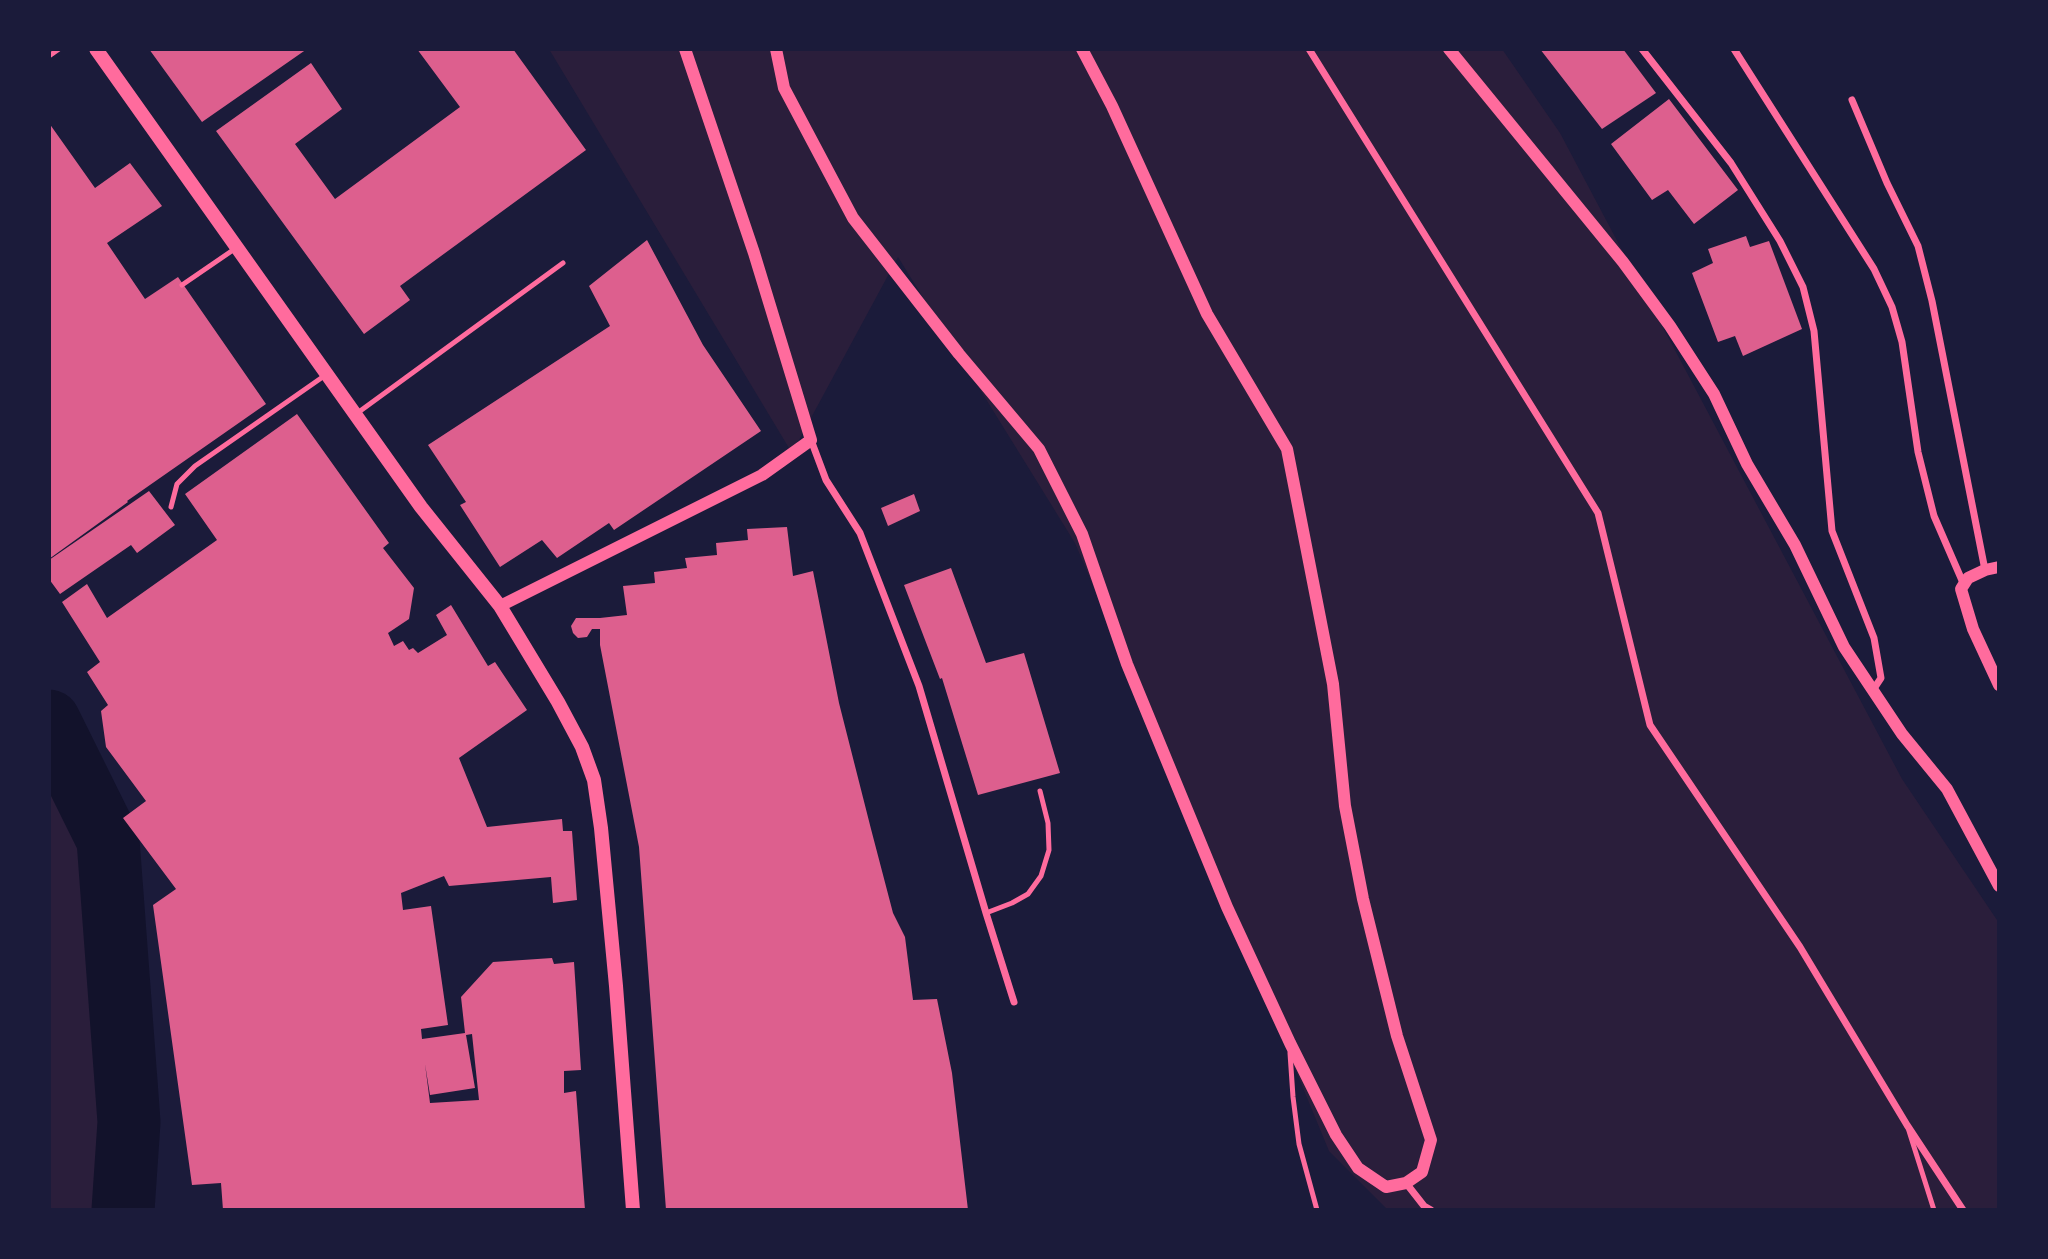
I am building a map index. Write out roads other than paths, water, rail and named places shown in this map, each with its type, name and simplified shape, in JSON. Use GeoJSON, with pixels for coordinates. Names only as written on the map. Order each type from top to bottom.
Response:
{"type":"FeatureCollection","features":[{"type":"Feature","properties":{"kind":"main road"},"geometry":{"type":"LineString","coordinates":[[96,49],[421,507],[500,606],[582,747],[594,780],[601,828],[633,1210]]}},
{"type":"Feature","properties":{"kind":"street"},"geometry":{"type":"LineString","coordinates":[[685,49],[754,253],[811,440],[826,480],[860,533],[919,686],[1014,1002]]}},
{"type":"Feature","properties":{"kind":"street"},"geometry":{"type":"LineString","coordinates":[[776,49],[784,88],[853,218],[959,354],[1039,449],[1082,534],[1127,664],[1227,907],[1336,1135],[1358,1168],[1386,1187],[1406,1183],[1422,1172],[1431,1140],[1397,1036],[1363,899],[1345,806],[1333,684],[1287,449],[1207,314],[1112,106],[1082,49]]}},
{"type":"Feature","properties":{"kind":"street"},"geometry":{"type":"LineString","coordinates":[[1309,49],[1598,513],[1650,725],[1800,947],[1907,1125],[1962,1210]]}},
{"type":"Feature","properties":{"kind":"street"},"geometry":{"type":"LineString","coordinates":[[1449,49],[1623,262],[1670,326],[1714,394],[1747,464],[1795,545],[1844,647],[1902,734],[1947,789],[1999,886]]}},
{"type":"Feature","properties":{"kind":"street"},"geometry":{"type":"LineString","coordinates":[[1642,49],[1731,163],[1780,241],[1803,288],[1814,331],[1832,531],[1874,638],[1881,678],[1873,690]]}},
{"type":"Feature","properties":{"kind":"street"},"geometry":{"type":"LineString","coordinates":[[1734,49],[1874,269],[1892,307],[1902,342],[1918,452],[1934,516],[1964,585]]}},
{"type":"Feature","properties":{"kind":"street"},"geometry":{"type":"LineString","coordinates":[[1852,100],[1887,183],[1918,246],[1932,301],[1985,569]]}},
{"type":"Feature","properties":{"kind":"street"},"geometry":{"type":"LineString","coordinates":[[500,606],[762,475],[811,440]]}},
{"type":"Feature","properties":{"kind":"street"},"geometry":{"type":"LineString","coordinates":[[1999,567],[1985,569],[1968,578],[1961,589],[1973,629],[1999,685]]}},
{"type":"Feature","properties":{"kind":"street"},"geometry":{"type":"LineString","coordinates":[[1406,1183],[1424,1206],[1431,1210]]}},
{"type":"Feature","properties":{"kind":"lane"},"geometry":{"type":"LineString","coordinates":[[49,56],[59,49]]}},
{"type":"Feature","properties":{"kind":"lane"},"geometry":{"type":"LineString","coordinates":[[182,285],[236,248]]}},
{"type":"Feature","properties":{"kind":"lane"},"geometry":{"type":"LineString","coordinates":[[356,414],[563,263]]}},
{"type":"Feature","properties":{"kind":"lane"},"geometry":{"type":"LineString","coordinates":[[171,507],[177,484],[195,466],[327,374]]}},
{"type":"Feature","properties":{"kind":"lane"},"geometry":{"type":"LineString","coordinates":[[986,913],[1028,894],[1041,876],[1049,850],[1048,823],[1040,791]]}},
{"type":"Feature","properties":{"kind":"lane"},"geometry":{"type":"LineString","coordinates":[[1290,1043],[1299,1144],[1317,1210]]}},
{"type":"Feature","properties":{"kind":"lane"},"geometry":{"type":"LineString","coordinates":[[1907,1125],[1934,1210]]}},
{"type":"Feature","properties":{"kind":"waterway"},"geometry":{"type":"LineString","coordinates":[[49,721],[108,840],[129,1122],[123,1210]]}}]}
